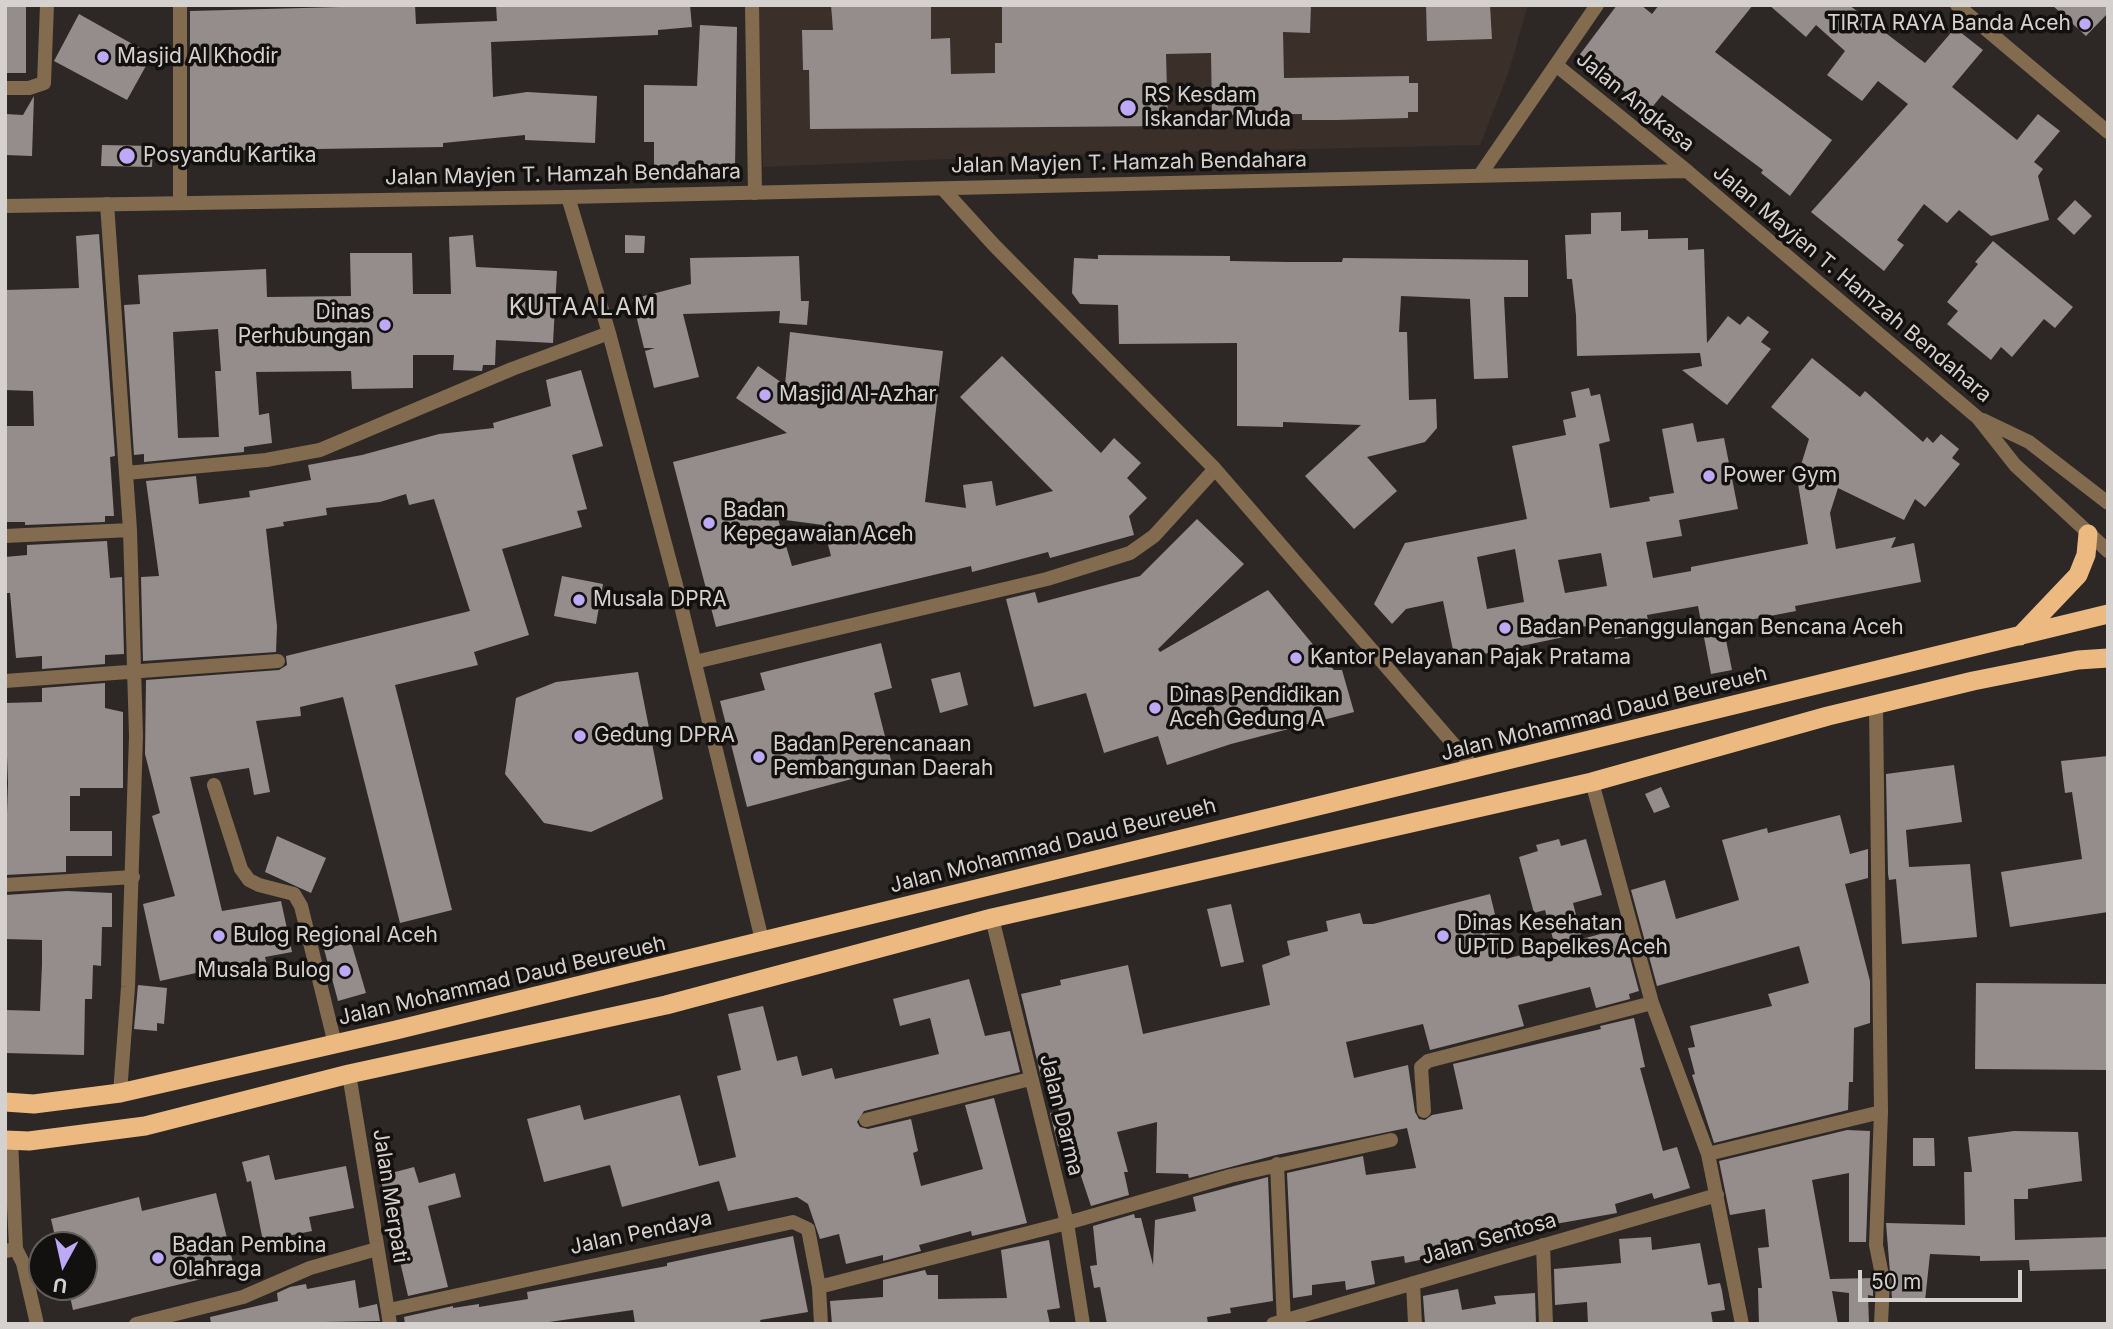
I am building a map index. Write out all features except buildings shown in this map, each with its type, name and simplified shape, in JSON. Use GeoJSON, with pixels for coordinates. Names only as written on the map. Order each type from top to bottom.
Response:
{"type":"FeatureCollection","features":[{"type":"Feature","properties":{"kind":"highway"},"geometry":{"type":"LineString","coordinates":[[2019,636],[2078,575],[2086,555],[2088,534]]}},
{"type":"Feature","properties":{"kind":"highway","name":"Jalan Mohammad Daud Beureueh"},"geometry":{"type":"LineString","coordinates":[[5,1102],[34,1104],[120,1093],[335,1044],[2108,614]]}},
{"type":"Feature","properties":{"kind":"highway"},"geometry":{"type":"LineString","coordinates":[[8,1140],[29,1141],[145,1126],[349,1074],[654,1007],[992,918],[1592,782],[1828,716],[1973,681],[2078,660],[2108,658]]}},
{"type":"Feature","properties":{"kind":"street"},"geometry":{"type":"LineString","coordinates":[[5,88],[29,88],[44,83],[47,5]]}},
{"type":"Feature","properties":{"kind":"street"},"geometry":{"type":"LineString","coordinates":[[180,5],[180,201]]}},
{"type":"Feature","properties":{"kind":"street"},"geometry":{"type":"LineString","coordinates":[[752,5],[755,193]]}},
{"type":"Feature","properties":{"kind":"street","name":"Jalan Angkasa"},"geometry":{"type":"LineString","coordinates":[[1480,175],[1597,5]]}},
{"type":"Feature","properties":{"kind":"street"},"geometry":{"type":"LineString","coordinates":[[1957,5],[2108,132]]}},
{"type":"Feature","properties":{"kind":"street","name":"Jalan Angkasa"},"geometry":{"type":"LineString","coordinates":[[1556,65],[1687,171]]}},
{"type":"Feature","properties":{"kind":"street","name":"Jalan Mayjen T. Hamzah Bendahara"},"geometry":{"type":"LineString","coordinates":[[5,206],[180,201],[568,197],[1687,171],[1978,418],[2015,464],[2108,551]]}},
{"type":"Feature","properties":{"kind":"street"},"geometry":{"type":"LineString","coordinates":[[943,189],[993,244],[1215,470],[1475,769]]}},
{"type":"Feature","properties":{"kind":"street"},"geometry":{"type":"LineString","coordinates":[[568,197],[609,333],[695,662],[762,940]]}},
{"type":"Feature","properties":{"kind":"street"},"geometry":{"type":"LineString","coordinates":[[107,205],[130,530],[136,736],[133,877],[120,1093]]}},
{"type":"Feature","properties":{"kind":"street"},"geometry":{"type":"LineString","coordinates":[[126,473],[266,460],[320,450],[512,369],[609,333]]}},
{"type":"Feature","properties":{"kind":"street"},"geometry":{"type":"LineString","coordinates":[[1978,418],[2028,442],[2108,503]]}},
{"type":"Feature","properties":{"kind":"street"},"geometry":{"type":"LineString","coordinates":[[695,662],[1047,579],[1130,553],[1154,536],[1215,470]]}},
{"type":"Feature","properties":{"kind":"street"},"geometry":{"type":"LineString","coordinates":[[5,536],[130,530]]}},
{"type":"Feature","properties":{"kind":"street"},"geometry":{"type":"LineString","coordinates":[[5,681],[278,661]]}},
{"type":"Feature","properties":{"kind":"street"},"geometry":{"type":"LineString","coordinates":[[1876,706],[1881,1112],[1876,1245],[1883,1280],[1881,1324]]}},
{"type":"Feature","properties":{"kind":"street"},"geometry":{"type":"LineString","coordinates":[[1592,782],[1652,1003],[1708,1154],[1742,1324]]}},
{"type":"Feature","properties":{"kind":"street"},"geometry":{"type":"LineString","coordinates":[[214,785],[241,869],[248,880],[294,894],[302,906],[335,1044]]}},
{"type":"Feature","properties":{"kind":"street"},"geometry":{"type":"LineString","coordinates":[[5,885],[133,877]]}},
{"type":"Feature","properties":{"kind":"street","name":"Jalan Darma"},"geometry":{"type":"LineString","coordinates":[[992,918],[1067,1223],[1083,1324]]}},
{"type":"Feature","properties":{"kind":"street"},"geometry":{"type":"LineString","coordinates":[[1424,1111],[1421,1067],[1428,1061],[1652,1003]]}},
{"type":"Feature","properties":{"kind":"street","name":"Jalan Merpati"},"geometry":{"type":"LineString","coordinates":[[349,1074],[389,1317]]}},
{"type":"Feature","properties":{"kind":"street"},"geometry":{"type":"LineString","coordinates":[[866,1120],[1030,1079]]}},
{"type":"Feature","properties":{"kind":"street"},"geometry":{"type":"LineString","coordinates":[[1708,1154],[1881,1112]]}},
{"type":"Feature","properties":{"kind":"street"},"geometry":{"type":"LineString","coordinates":[[8,1140],[11,1250],[23,1263],[37,1324]]}},
{"type":"Feature","properties":{"kind":"street"},"geometry":{"type":"LineString","coordinates":[[819,1287],[1067,1223],[1277,1164],[1391,1140]]}},
{"type":"Feature","properties":{"kind":"street"},"geometry":{"type":"LineString","coordinates":[[1277,1164],[1280,1323]]}},
{"type":"Feature","properties":{"kind":"street","name":"Jalan Sentosa"},"geometry":{"type":"LineString","coordinates":[[1280,1323],[1717,1195]]}},
{"type":"Feature","properties":{"kind":"street","name":"Jalan Pendaya"},"geometry":{"type":"LineString","coordinates":[[389,1317],[793,1222],[808,1229],[819,1287],[821,1324]]}},
{"type":"Feature","properties":{"kind":"street"},"geometry":{"type":"LineString","coordinates":[[1543,1245],[1546,1324]]}},
{"type":"Feature","properties":{"kind":"street"},"geometry":{"type":"LineString","coordinates":[[136,1324],[243,1297],[310,1268],[377,1249]]}},
{"type":"Feature","properties":{"kind":"street"},"geometry":{"type":"LineString","coordinates":[[1413,1283],[1415,1324]]}},
{"type":"Feature","properties":{"kind":"shaded area","name":"RS Kesdam Iskandar Muda"},"geometry":{"type":"Polygon","coordinates":[[[758,5],[1528,5],[1509,71],[1480,145],[1041,155],[763,167],[758,5]]]}},
{"type":"Feature","properties":{"kind":"place","name":"TIRTA RAYA Banda Aceh"},"geometry":{"type":"Point","coordinates":[2085,24]}},
{"type":"Feature","properties":{"kind":"place","name":"Masjid Al Khodir"},"geometry":{"type":"Point","coordinates":[103,57]}},
{"type":"Feature","properties":{"kind":"place","name":"RS Kesdam Iskandar Muda"},"geometry":{"type":"Point","coordinates":[1128,108]}},
{"type":"Feature","properties":{"kind":"place","name":"Posyandu Kartika"},"geometry":{"type":"Point","coordinates":[127,156]}},
{"type":"Feature","properties":{"kind":"place","name":"Dinas Perhubungan"},"geometry":{"type":"Point","coordinates":[385,325]}},
{"type":"Feature","properties":{"kind":"place","name":"Masjid Al-Azhar"},"geometry":{"type":"Point","coordinates":[765,395]}},
{"type":"Feature","properties":{"kind":"place","name":"Power Gym"},"geometry":{"type":"Point","coordinates":[1709,476]}},
{"type":"Feature","properties":{"kind":"place","name":"Badan Kepegawaian Aceh"},"geometry":{"type":"Point","coordinates":[709,523]}},
{"type":"Feature","properties":{"kind":"place","name":"Musala DPRA"},"geometry":{"type":"Point","coordinates":[579,600]}},
{"type":"Feature","properties":{"kind":"place","name":"Badan Penanggulangan Bencana Aceh"},"geometry":{"type":"Point","coordinates":[1505,628]}},
{"type":"Feature","properties":{"kind":"place","name":"Kantor Pelayanan Pajak Pratama"},"geometry":{"type":"Point","coordinates":[1296,658]}},
{"type":"Feature","properties":{"kind":"place","name":"Dinas Pendidikan Aceh Gedung A"},"geometry":{"type":"Point","coordinates":[1155,708]}},
{"type":"Feature","properties":{"kind":"place","name":"Gedung DPRA"},"geometry":{"type":"Point","coordinates":[580,736]}},
{"type":"Feature","properties":{"kind":"place","name":"Badan Perencanaan Pembangunan Daerah"},"geometry":{"type":"Point","coordinates":[759,757]}},
{"type":"Feature","properties":{"kind":"place","name":"Bulog Regional Aceh"},"geometry":{"type":"Point","coordinates":[219,936]}},
{"type":"Feature","properties":{"kind":"place","name":"Dinas Kesehatan UPTD Bapelkes Aceh"},"geometry":{"type":"Point","coordinates":[1443,936]}},
{"type":"Feature","properties":{"kind":"place","name":"Musala Bulog"},"geometry":{"type":"Point","coordinates":[345,971]}},
{"type":"Feature","properties":{"kind":"place","name":"Badan Pembina Olahraga"},"geometry":{"type":"Point","coordinates":[158,1258]}},
{"type":"Feature","properties":{"kind":"district","name":"KUTAALAM"},"geometry":{"type":"Point","coordinates":[583,308]}}]}
